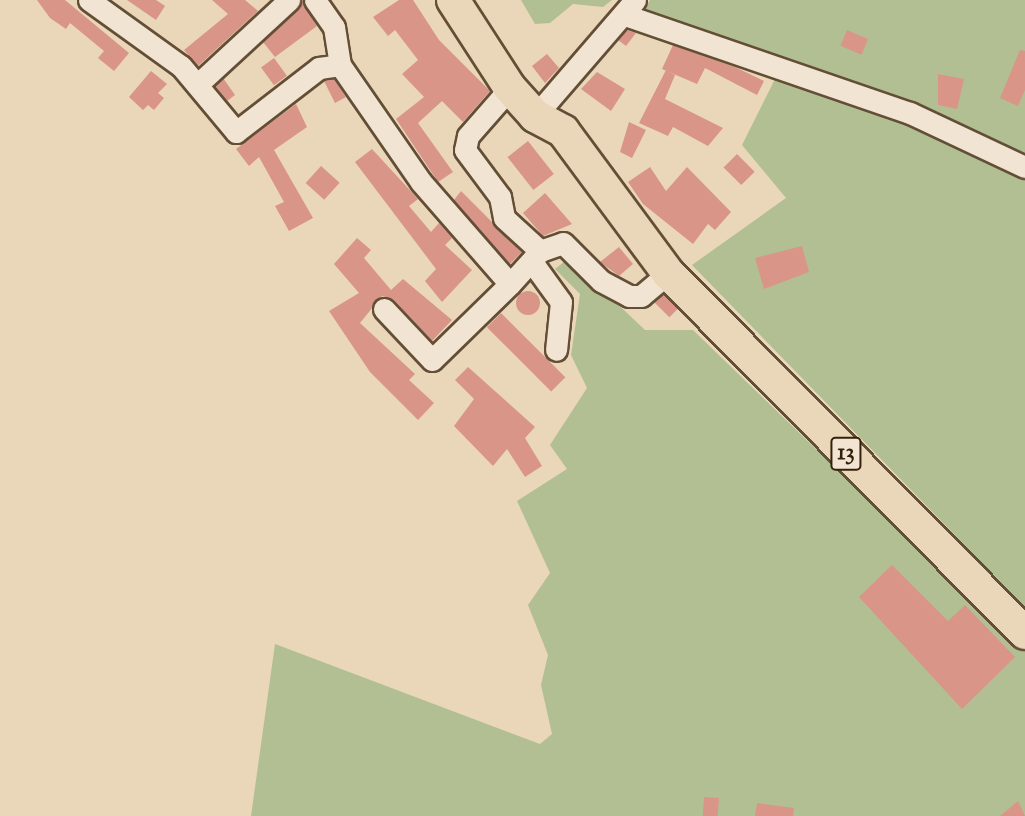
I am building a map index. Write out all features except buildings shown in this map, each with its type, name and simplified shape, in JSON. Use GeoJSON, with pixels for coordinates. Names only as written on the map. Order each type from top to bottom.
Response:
{"type":"FeatureCollection","features":[{"type":"Feature","properties":{"kind":"highway","name":"13"},"geometry":{"type":"LineString","coordinates":[[453,0],[510,88],[535,116],[563,131],[668,274],[1025,633]]}},
{"type":"Feature","properties":{"kind":"street"},"geometry":{"type":"LineString","coordinates":[[89,0],[198,84],[226,125],[239,132],[319,68],[340,65]]}},
{"type":"Feature","properties":{"kind":"street"},"geometry":{"type":"LineString","coordinates":[[198,84],[289,0]]}},
{"type":"Feature","properties":{"kind":"street"},"geometry":{"type":"LineString","coordinates":[[315,0],[334,27],[340,65],[421,183],[510,284]]}},
{"type":"Feature","properties":{"kind":"street"},"geometry":{"type":"LineString","coordinates":[[535,116],[630,8],[910,113],[1025,167]]}},
{"type":"Feature","properties":{"kind":"street"},"geometry":{"type":"LineString","coordinates":[[510,88],[468,136],[465,150],[500,197],[504,218],[536,257],[561,302],[556,350]]}},
{"type":"Feature","properties":{"kind":"street"},"geometry":{"type":"LineString","coordinates":[[384,309],[432,360],[536,257],[567,244],[601,281],[629,296],[641,296],[668,274]]}},
{"type":"Feature","properties":{"kind":"green space"},"geometry":{"type":"Polygon","coordinates":[[[521,0],[612,0],[603,7],[573,4],[550,23],[535,24],[521,0]]]}},
{"type":"Feature","properties":{"kind":"green space"},"geometry":{"type":"Polygon","coordinates":[[[650,0],[1025,0],[1025,607],[692,265],[786,198],[742,145],[785,59],[644,10],[650,0]]]}},
{"type":"Feature","properties":{"kind":"green space"},"geometry":{"type":"Polygon","coordinates":[[[569,258],[645,330],[693,330],[1025,651],[1025,816],[251,816],[275,644],[540,744],[552,734],[541,685],[548,655],[528,605],[550,573],[517,501],[567,469],[550,445],[587,388],[571,355],[580,294],[555,269],[569,258]]]}}]}
